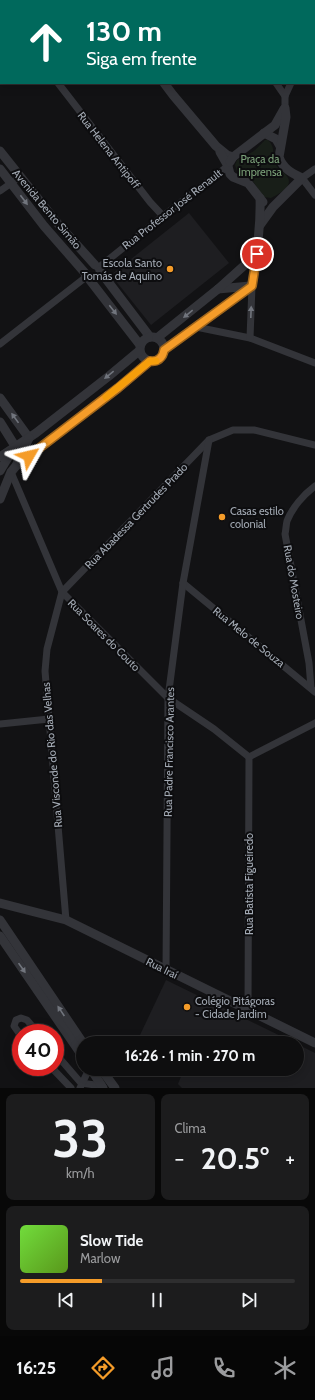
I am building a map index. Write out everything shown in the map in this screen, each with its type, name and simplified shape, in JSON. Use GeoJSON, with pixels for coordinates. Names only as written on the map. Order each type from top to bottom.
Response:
{"type":"FeatureCollection","features":[{"type":"Feature","properties":{"kind":"street","name":"Rua Helena Antipoff"},"geometry":{"type":"LineString","coordinates":[[59,84],[150,202],[163,216]]}},
{"type":"Feature","properties":{"kind":"street"},"geometry":{"type":"LineString","coordinates":[[165,84],[216,146],[228,166],[230,174],[233,177],[248,183],[263,202],[273,207]]}},
{"type":"Feature","properties":{"kind":"street"},"geometry":{"type":"LineString","coordinates":[[277,84],[285,96]]}},
{"type":"Feature","properties":{"kind":"street"},"geometry":{"type":"LineString","coordinates":[[291,84],[285,96],[286,117],[278,157],[281,163],[292,173],[302,178],[315,195]]}},
{"type":"Feature","properties":{"kind":"street"},"geometry":{"type":"LineString","coordinates":[[228,166],[232,157],[275,125],[285,108]]}},
{"type":"Feature","properties":{"kind":"street"},"geometry":{"type":"LineString","coordinates":[[264,133],[276,140],[280,146]]}},
{"type":"Feature","properties":{"kind":"street"},"geometry":{"type":"LineString","coordinates":[[216,146],[232,157]]}},
{"type":"Feature","properties":{"kind":"street","name":"Avenida Bento Simão"},"geometry":{"type":"LineString","coordinates":[[0,151],[59,225],[98,268],[154,338]]}},
{"type":"Feature","properties":{"kind":"street","name":"Rua Professor José Renault"},"geometry":{"type":"LineString","coordinates":[[98,268],[228,166]]}},
{"type":"Feature","properties":{"kind":"street"},"geometry":{"type":"LineString","coordinates":[[259,225],[273,207],[302,178],[315,168]]}},
{"type":"Feature","properties":{"kind":"street","name":"Avenida Bento Simão"},"geometry":{"type":"LineString","coordinates":[[0,169],[44,226],[87,276],[140,348]]}},
{"type":"Feature","properties":{"kind":"street"},"geometry":{"type":"LineString","coordinates":[[292,173],[293,188]]}},
{"type":"Feature","properties":{"kind":"street"},"geometry":{"type":"LineString","coordinates":[[0,191],[20,177]]}},
{"type":"Feature","properties":{"kind":"street"},"geometry":{"type":"LineString","coordinates":[[250,338],[252,286],[257,254],[260,198]]}},
{"type":"Feature","properties":{"kind":"street"},"geometry":{"type":"LineString","coordinates":[[0,458],[15,446],[29,438],[109,376],[140,348],[142,341],[154,338],[218,289],[257,254]]}},
{"type":"Feature","properties":{"kind":"street"},"geometry":{"type":"LineString","coordinates":[[0,344],[87,276],[88,266],[98,268],[99,275],[97,278],[93,280],[87,276]]}},
{"type":"Feature","properties":{"kind":"street"},"geometry":{"type":"LineString","coordinates":[[218,289],[252,286]]}},
{"type":"Feature","properties":{"kind":"street"},"geometry":{"type":"LineString","coordinates":[[164,350],[252,286]]}},
{"type":"Feature","properties":{"kind":"street"},"geometry":{"type":"LineString","coordinates":[[196,327],[250,338],[315,363]]}},
{"type":"Feature","properties":{"kind":"street"},"geometry":{"type":"LineString","coordinates":[[140,348],[143,358],[150,361],[158,360],[162,356],[164,350],[162,343],[154,338]]}},
{"type":"Feature","properties":{"kind":"street"},"geometry":{"type":"LineString","coordinates":[[13,469],[118,388],[150,361]]}},
{"type":"Feature","properties":{"kind":"street"},"geometry":{"type":"LineString","coordinates":[[0,398],[29,438]]}},
{"type":"Feature","properties":{"kind":"street"},"geometry":{"type":"LineString","coordinates":[[0,422],[15,446]]}},
{"type":"Feature","properties":{"kind":"street"},"geometry":{"type":"LineString","coordinates":[[209,440],[233,430],[254,430],[315,445]]}},
{"type":"Feature","properties":{"kind":"street"},"geometry":{"type":"LineString","coordinates":[[0,499],[29,438]]}},
{"type":"Feature","properties":{"kind":"street","name":"Rua Padre Francisco Arantes"},"geometry":{"type":"LineString","coordinates":[[166,970],[168,698],[183,583],[209,440]]}},
{"type":"Feature","properties":{"kind":"street","name":"Rua Abadessa Gertrudes Prado"},"geometry":{"type":"LineString","coordinates":[[62,592],[209,440]]}},
{"type":"Feature","properties":{"kind":"street"},"geometry":{"type":"LineString","coordinates":[[0,471],[15,446]]}},
{"type":"Feature","properties":{"kind":"street","name":"Rua Soares do Couto"},"geometry":{"type":"LineString","coordinates":[[13,469],[62,592],[168,698],[214,729],[249,757]]}},
{"type":"Feature","properties":{"kind":"street","name":"Rua do Mosteiro"},"geometry":{"type":"LineString","coordinates":[[313,690],[285,534],[287,522],[291,515],[303,497],[315,486]]}},
{"type":"Feature","properties":{"kind":"street","name":"Rua Melo de Souza"},"geometry":{"type":"LineString","coordinates":[[183,583],[313,690]]}},
{"type":"Feature","properties":{"kind":"street","name":"Rua Visconde do Rio das Velhas"},"geometry":{"type":"LineString","coordinates":[[62,592],[47,649],[45,671],[66,920]]}},
{"type":"Feature","properties":{"kind":"street"},"geometry":{"type":"LineString","coordinates":[[0,724],[49,719]]}},
{"type":"Feature","properties":{"kind":"street"},"geometry":{"type":"LineString","coordinates":[[249,757],[315,723]]}},
{"type":"Feature","properties":{"kind":"street","name":"Rua Batista Figueiredo"},"geometry":{"type":"LineString","coordinates":[[248,1010],[249,757]]}},
{"type":"Feature","properties":{"kind":"street","name":"Rua Iraí"},"geometry":{"type":"LineString","coordinates":[[0,917],[2,904],[66,920],[315,1043]]}},
{"type":"Feature","properties":{"kind":"street"},"geometry":{"type":"LineString","coordinates":[[0,920],[78,1036]]}},
{"type":"Feature","properties":{"kind":"street"},"geometry":{"type":"LineString","coordinates":[[0,936],[76,1048]]}},
{"type":"Feature","properties":{"kind":"street"},"geometry":{"type":"LineString","coordinates":[[15,1024],[16,1020],[21,1018],[29,1023]]}},
{"type":"Feature","properties":{"kind":"street"},"geometry":{"type":"LineString","coordinates":[[64,1065],[80,1085],[102,1088]]}},
{"type":"Feature","properties":{"kind":"street"},"geometry":{"type":"LineString","coordinates":[[60,1076],[71,1088]]}},
{"type":"Feature","properties":{"kind":"street"},"geometry":{"type":"LineString","coordinates":[[80,1085],[86,1076]]}},
{"type":"Feature","properties":{"kind":"street"},"geometry":{"type":"LineString","coordinates":[[94,1076],[102,1088]]}},
{"type":"Feature","properties":{"kind":"street"},"geometry":{"type":"LineString","coordinates":[[106,1076],[115,1088]]}},
{"type":"Feature","properties":{"kind":"shaded area","name":"Escola Santo Tomás de Aquino"},"geometry":{"type":"Polygon","coordinates":[[[189,213],[229,263],[151,325],[111,275],[189,213]]]}},
{"type":"Feature","properties":{"kind":"shaded area","name":"Colégio Pitágoras - Cidade Jardim"},"geometry":{"type":"Polygon","coordinates":[[[166,980],[281,1036],[142,1036],[140,1035],[166,980]]]}},
{"type":"Feature","properties":{"kind":"shaded area","name":"Colégio Pitágoras - Cidade Jardim"},"geometry":{"type":"Polygon","coordinates":[[[304,1048],[315,1053],[315,1088],[182,1088],[178,1084],[181,1076],[304,1076],[304,1048]]]}},
{"type":"Feature","properties":{"kind":"green space","name":"Praça da Imprensa"},"geometry":{"type":"Polygon","coordinates":[[[265,140],[268,140],[272,145],[275,163],[287,176],[289,181],[284,190],[271,198],[263,197],[253,181],[237,171],[235,165],[237,160],[254,151],[265,140]]]}},
{"type":"Feature","properties":{"kind":"slow traffic"},"geometry":{"type":"LineString","coordinates":[[106,397],[150,361],[156,361]]}},
{"type":"Feature","properties":{"kind":"place","name":"Escola Santo Tomás de Aquino"},"geometry":{"type":"Point","coordinates":[170,269]}},
{"type":"Feature","properties":{"kind":"place","name":"Casas estilo colonial"},"geometry":{"type":"Point","coordinates":[222,517]}},
{"type":"Feature","properties":{"kind":"place","name":"Colégio Pitágoras - Cidade Jardim"},"geometry":{"type":"Point","coordinates":[187,1007]}},
{"type":"Feature","properties":{"kind":"route"},"geometry":{"type":"LineString","coordinates":[[29,456],[118,388],[150,361],[158,360],[164,353],[164,350],[252,286],[257,254]]}}]}
